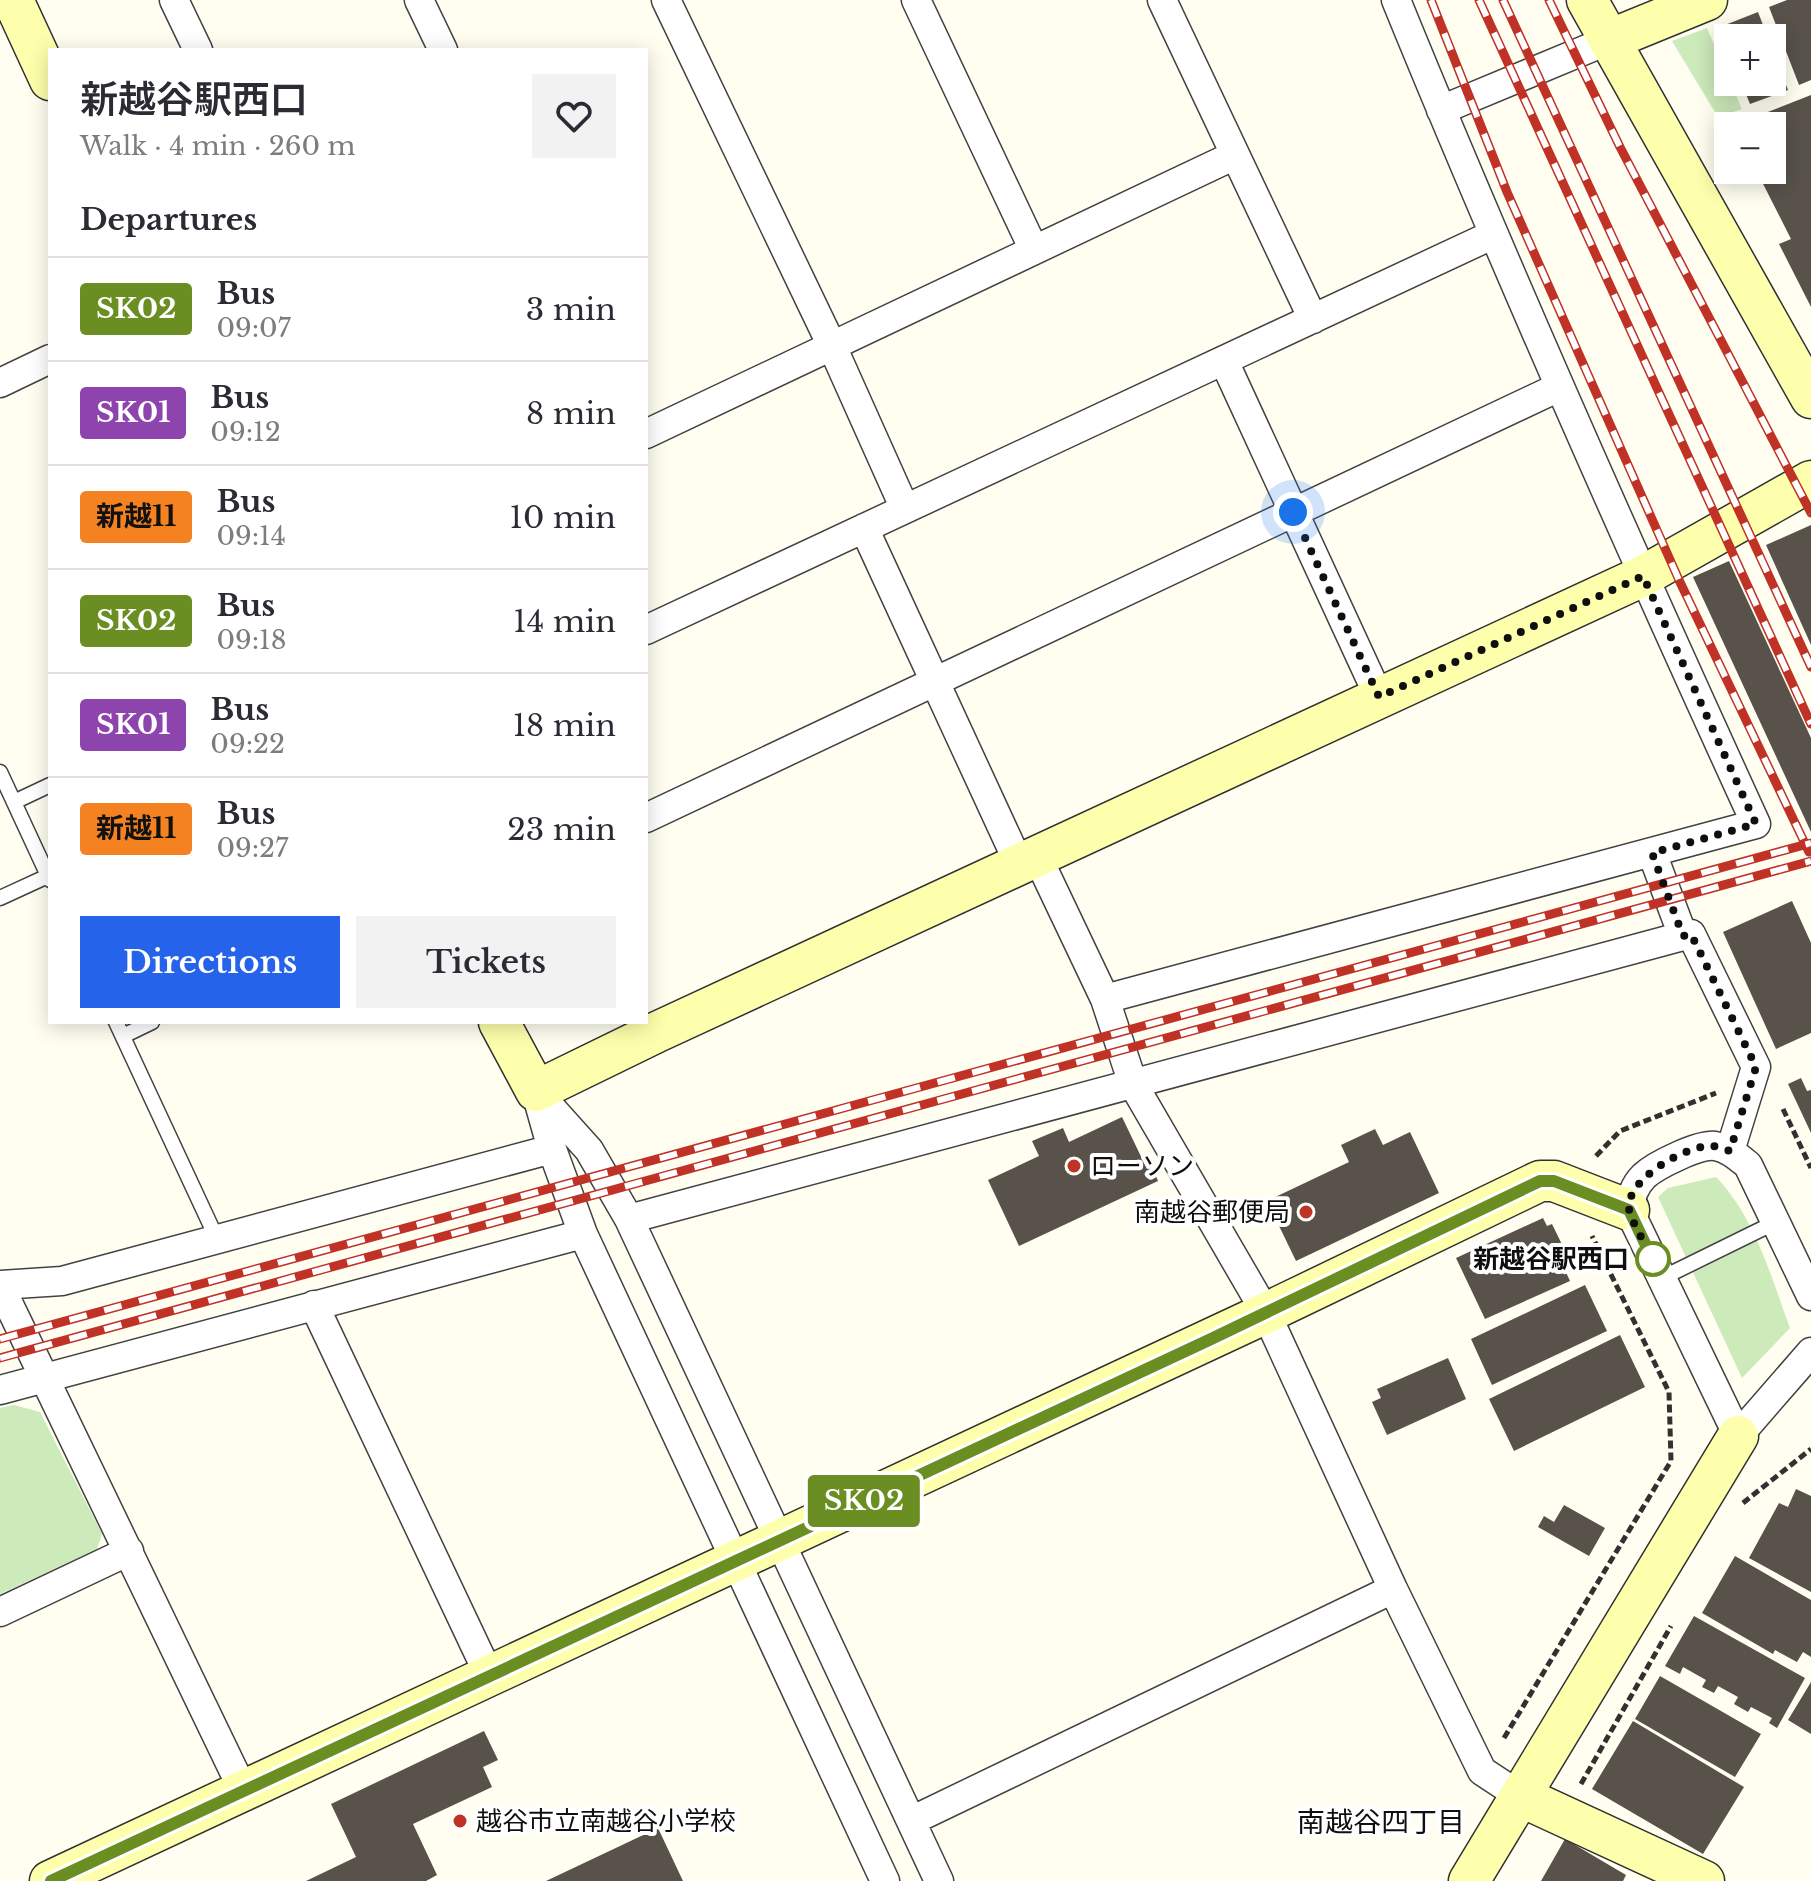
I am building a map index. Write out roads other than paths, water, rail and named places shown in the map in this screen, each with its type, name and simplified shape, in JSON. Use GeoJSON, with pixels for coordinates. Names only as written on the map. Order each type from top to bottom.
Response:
{"type":"FeatureCollection","features":[{"type":"Feature","properties":{"kind":"street"},"geometry":{"type":"LineString","coordinates":[[13,0],[48,76]]}},
{"type":"Feature","properties":{"kind":"street"},"geometry":{"type":"LineString","coordinates":[[174,0],[197,48]]}},
{"type":"Feature","properties":{"kind":"street"},"geometry":{"type":"LineString","coordinates":[[419,0],[442,48]]}},
{"type":"Feature","properties":{"kind":"street"},"geometry":{"type":"LineString","coordinates":[[666,0],[832,346],[905,509]]}},
{"type":"Feature","properties":{"kind":"street"},"geometry":{"type":"LineString","coordinates":[[916,0],[1034,250]]}},
{"type":"Feature","properties":{"kind":"street"},"geometry":{"type":"LineString","coordinates":[[1162,0],[1313,319]]}},
{"type":"Feature","properties":{"kind":"street"},"geometry":{"type":"LineString","coordinates":[[1105,999],[1756,824],[1492,235],[1396,0]]}},
{"type":"Feature","properties":{"kind":"street"},"geometry":{"type":"LineString","coordinates":[[1587,0],[1811,398]]}},
{"type":"Feature","properties":{"kind":"street"},"geometry":{"type":"LineString","coordinates":[[1441,110],[1707,0]]}},
{"type":"Feature","properties":{"kind":"street"},"geometry":{"type":"LineString","coordinates":[[648,433],[1235,155]]}},
{"type":"Feature","properties":{"kind":"street"},"geometry":{"type":"LineString","coordinates":[[648,629],[1492,235]]}},
{"type":"Feature","properties":{"kind":"street"},"geometry":{"type":"LineString","coordinates":[[0,383],[48,360]]}},
{"type":"Feature","properties":{"kind":"street"},"geometry":{"type":"LineString","coordinates":[[1224,361],[1379,697]]}},
{"type":"Feature","properties":{"kind":"street"},"geometry":{"type":"LineString","coordinates":[[648,817],[1559,387]]}},
{"type":"Feature","properties":{"kind":"street"},"geometry":{"type":"LineString","coordinates":[[652,1021],[1028,860],[1643,576],[1811,481]]}},
{"type":"Feature","properties":{"kind":"street"},"geometry":{"type":"LineString","coordinates":[[864,528],[935,681],[1105,999],[1133,1084],[1266,1313],[1393,1589],[1482,1771],[1520,1796],[1704,1881]]}},
{"type":"Feature","properties":{"kind":"street"},"geometry":{"type":"LineString","coordinates":[[1652,853],[1683,936]]}},
{"type":"Feature","properties":{"kind":"street"},"geometry":{"type":"LineString","coordinates":[[629,1219],[1691,934],[1756,1067],[1730,1151]]}},
{"type":"Feature","properties":{"kind":"street"},"geometry":{"type":"LineString","coordinates":[[500,1024],[536,1091],[552,1149],[583,1234],[885,1881]]}},
{"type":"Feature","properties":{"kind":"street"},"geometry":{"type":"LineString","coordinates":[[536,1091],[647,1024]]}},
{"type":"Feature","properties":{"kind":"street"},"geometry":{"type":"LineString","coordinates":[[536,1091],[589,1150],[629,1219],[939,1881]]}},
{"type":"Feature","properties":{"kind":"street"},"geometry":{"type":"LineString","coordinates":[[1738,1436],[1629,1210],[1632,1193],[1645,1175],[1694,1149],[1714,1146],[1730,1151],[1748,1165],[1811,1296]]}},
{"type":"Feature","properties":{"kind":"street"},"geometry":{"type":"LineString","coordinates":[[243,1790],[0,1286],[62,1281],[552,1149]]}},
{"type":"Feature","properties":{"kind":"street"},"geometry":{"type":"LineString","coordinates":[[50,1881],[1266,1313],[1540,1181],[1554,1181],[1629,1210]]}},
{"type":"Feature","properties":{"kind":"street"},"geometry":{"type":"LineString","coordinates":[[0,1390],[583,1234]]}},
{"type":"Feature","properties":{"kind":"street"},"geometry":{"type":"LineString","coordinates":[[314,1305],[489,1675]]}},
{"type":"Feature","properties":{"kind":"street"},"geometry":{"type":"LineString","coordinates":[[1469,1881],[1738,1436],[1811,1352]]}},
{"type":"Feature","properties":{"kind":"street"},"geometry":{"type":"LineString","coordinates":[[0,1612],[129,1551]]}},
{"type":"Feature","properties":{"kind":"street"},"geometry":{"type":"LineString","coordinates":[[911,1821],[1393,1589]]}},
{"type":"Feature","properties":{"kind":"lane"},"geometry":{"type":"LineString","coordinates":[[0,772],[48,875]]}},
{"type":"Feature","properties":{"kind":"lane"},"geometry":{"type":"LineString","coordinates":[[14,802],[48,786]]}},
{"type":"Feature","properties":{"kind":"lane"},"geometry":{"type":"LineString","coordinates":[[0,898],[48,877]]}},
{"type":"Feature","properties":{"kind":"lane"},"geometry":{"type":"LineString","coordinates":[[117,1024],[217,1239]]}},
{"type":"Feature","properties":{"kind":"lane"},"geometry":{"type":"LineString","coordinates":[[123,1036],[148,1024]]}},
{"type":"Feature","properties":{"kind":"lane"},"geometry":{"type":"LineString","coordinates":[[1662,1278],[1776,1222]]}},
{"type":"Feature","properties":{"kind":"railway"},"geometry":{"type":"LineString","coordinates":[[1431,0],[1507,192],[1679,580],[1809,852]]}},
{"type":"Feature","properties":{"kind":"railway"},"geometry":{"type":"LineString","coordinates":[[1479,0],[1811,724]]}},
{"type":"Feature","properties":{"kind":"railway"},"geometry":{"type":"LineString","coordinates":[[1503,0],[1811,667]]}},
{"type":"Feature","properties":{"kind":"railway"},"geometry":{"type":"LineString","coordinates":[[1549,0],[1620,147],[1811,513]]}},
{"type":"Feature","properties":{"kind":"railway"},"geometry":{"type":"LineString","coordinates":[[0,1339],[1811,843]]}},
{"type":"Feature","properties":{"kind":"railway"},"geometry":{"type":"LineString","coordinates":[[0,1358],[1811,861]]}},
{"type":"Feature","properties":{"kind":"place","name":"ローソン"},"geometry":{"type":"Point","coordinates":[1074,1166]}},
{"type":"Feature","properties":{"kind":"place","name":"南越谷郵便局"},"geometry":{"type":"Point","coordinates":[1306,1212]}},
{"type":"Feature","properties":{"kind":"place","name":"新越谷駅西口"},"geometry":{"type":"Point","coordinates":[1653,1259]}},
{"type":"Feature","properties":{"kind":"place","name":"越谷市立南越谷小学校"},"geometry":{"type":"Point","coordinates":[460,1821]}},
{"type":"Feature","properties":{"kind":"district","name":"南越谷四丁目"},"geometry":{"type":"Point","coordinates":[1381,1822]}}]}
